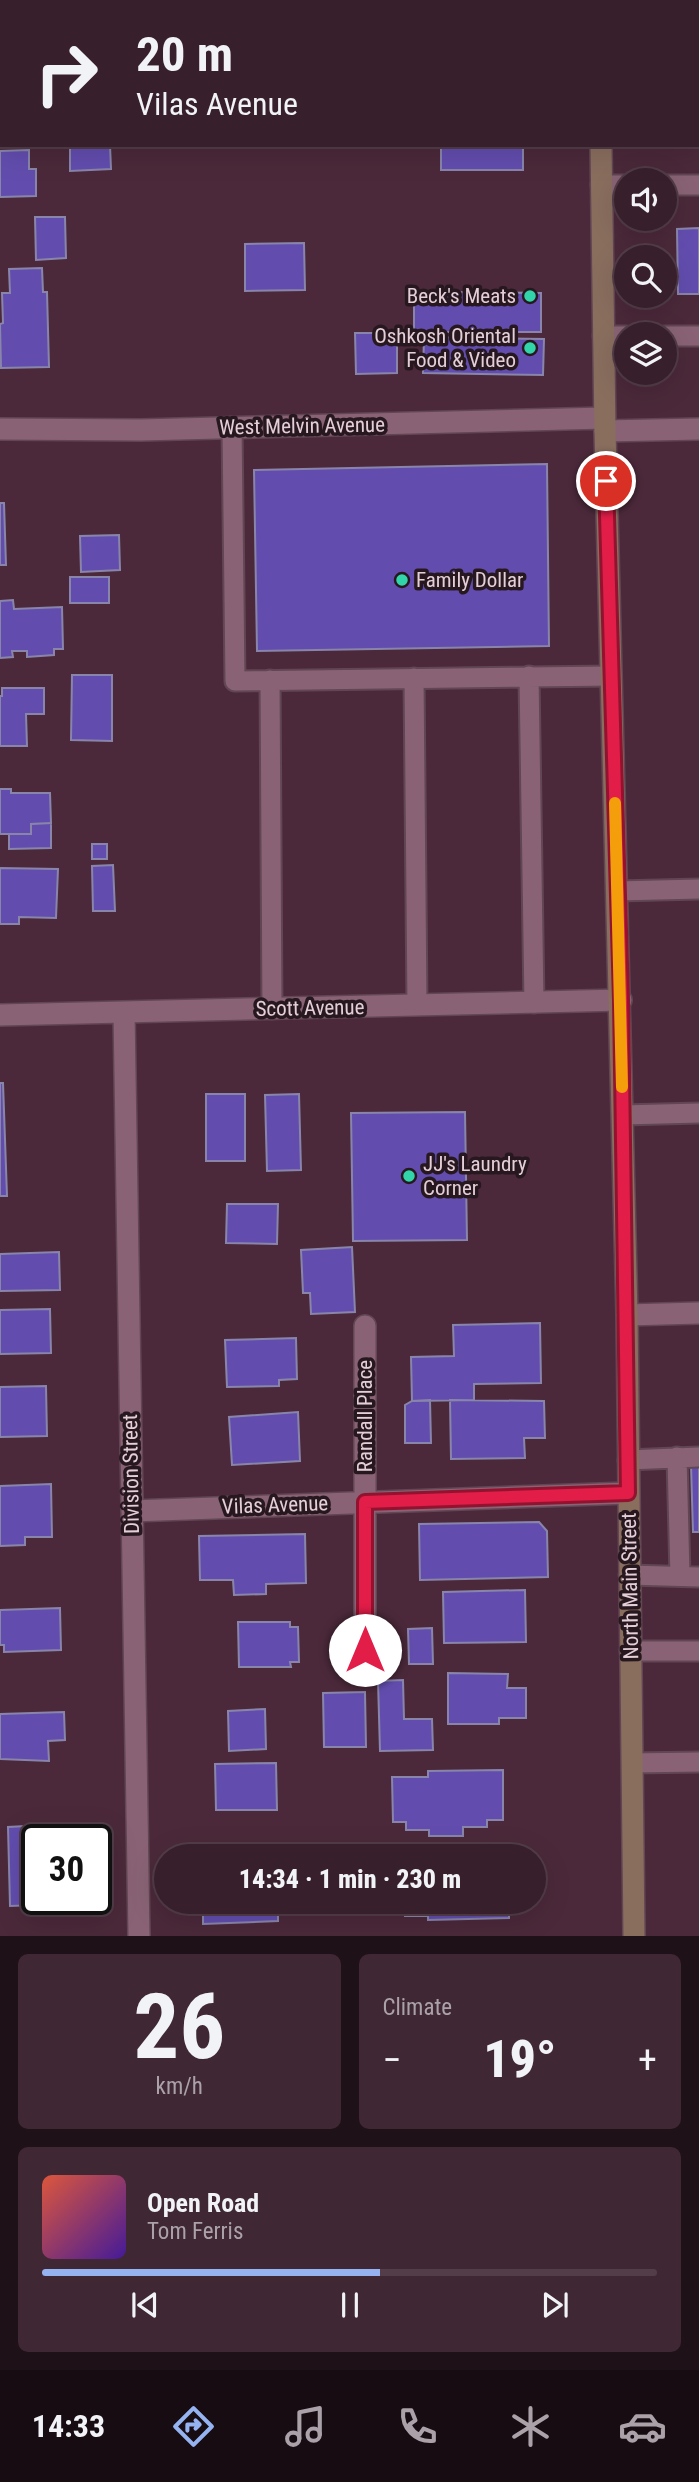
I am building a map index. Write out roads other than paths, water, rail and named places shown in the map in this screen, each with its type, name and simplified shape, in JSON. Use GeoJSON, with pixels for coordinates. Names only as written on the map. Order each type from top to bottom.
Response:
{"type":"FeatureCollection","features":[{"type":"Feature","properties":{"kind":"main road","name":"North Main Street"},"geometry":{"type":"LineString","coordinates":[[601,147],[605,424],[627,1315],[634,1936]]}},
{"type":"Feature","properties":{"kind":"street","name":"West Melvin Avenue"},"geometry":{"type":"LineString","coordinates":[[0,429],[605,424],[699,429]]}},
{"type":"Feature","properties":{"kind":"street","name":"Scott Avenue"},"geometry":{"type":"LineString","coordinates":[[0,1015],[621,1000]]}},
{"type":"Feature","properties":{"kind":"street","name":"Division Street"},"geometry":{"type":"LineString","coordinates":[[124,1012],[139,1936]]}},
{"type":"Feature","properties":{"kind":"street"},"geometry":{"type":"LineString","coordinates":[[627,1315],[699,1313]]}},
{"type":"Feature","properties":{"kind":"street","name":"Randall Place"},"geometry":{"type":"LineString","coordinates":[[365,1326],[365,1674]]}},
{"type":"Feature","properties":{"kind":"street","name":"Vilas Avenue"},"geometry":{"type":"LineString","coordinates":[[132,1511],[628,1493]]}},
{"type":"Feature","properties":{"kind":"lane"},"geometry":{"type":"LineString","coordinates":[[601,185],[614,185]]}},
{"type":"Feature","properties":{"kind":"lane"},"geometry":{"type":"LineString","coordinates":[[677,185],[699,186]]}},
{"type":"Feature","properties":{"kind":"lane"},"geometry":{"type":"LineString","coordinates":[[604,336],[614,336]]}},
{"type":"Feature","properties":{"kind":"lane"},"geometry":{"type":"LineString","coordinates":[[677,336],[699,336]]}},
{"type":"Feature","properties":{"kind":"lane"},"geometry":{"type":"LineString","coordinates":[[232,427],[235,681],[611,676]]}},
{"type":"Feature","properties":{"kind":"lane"},"geometry":{"type":"LineString","coordinates":[[529,676],[534,1003]]}},
{"type":"Feature","properties":{"kind":"lane"},"geometry":{"type":"LineString","coordinates":[[414,678],[417,1005]]}},
{"type":"Feature","properties":{"kind":"lane"},"geometry":{"type":"LineString","coordinates":[[270,680],[272,1009]]}},
{"type":"Feature","properties":{"kind":"lane"},"geometry":{"type":"LineString","coordinates":[[618,891],[699,889]]}},
{"type":"Feature","properties":{"kind":"lane"},"geometry":{"type":"LineString","coordinates":[[623,1115],[699,1113]]}},
{"type":"Feature","properties":{"kind":"lane"},"geometry":{"type":"LineString","coordinates":[[629,1575],[689,1577],[677,1457]]}},
{"type":"Feature","properties":{"kind":"lane"},"geometry":{"type":"LineString","coordinates":[[628,1460],[699,1457]]}},
{"type":"Feature","properties":{"kind":"lane"},"geometry":{"type":"LineString","coordinates":[[630,1651],[699,1651]]}},
{"type":"Feature","properties":{"kind":"lane"},"geometry":{"type":"LineString","coordinates":[[632,1763],[699,1762]]}},
{"type":"Feature","properties":{"kind":"place","name":"Beck's Meats"},"geometry":{"type":"Point","coordinates":[530,296]}},
{"type":"Feature","properties":{"kind":"place","name":"Oshkosh Oriental Food & Video"},"geometry":{"type":"Point","coordinates":[530,348]}},
{"type":"Feature","properties":{"kind":"place","name":"Family Dollar"},"geometry":{"type":"Point","coordinates":[402,580]}},
{"type":"Feature","properties":{"kind":"place","name":"JJ's Laundry Corner"},"geometry":{"type":"Point","coordinates":[409,1176]}}]}
